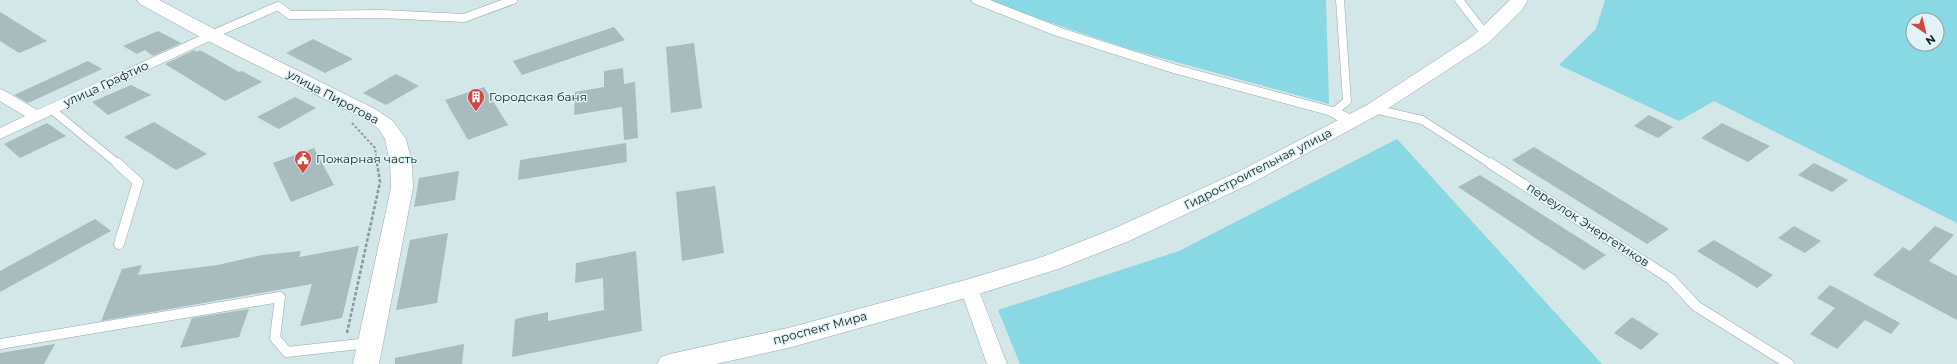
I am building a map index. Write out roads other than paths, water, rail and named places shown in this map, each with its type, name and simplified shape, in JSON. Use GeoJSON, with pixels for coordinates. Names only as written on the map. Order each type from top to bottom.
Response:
{"type":"FeatureCollection","features":[{"type":"Feature","properties":{"kind":"street","name":"улица Пирогова"},"geometry":{"type":"LineString","coordinates":[[146,0],[211,35],[368,113],[385,124],[395,138],[402,160],[402,188],[366,364]]}},
{"type":"Feature","properties":{"kind":"street"},"geometry":{"type":"LineString","coordinates":[[978,0],[1060,32],[1175,69],[1343,117]]}},
{"type":"Feature","properties":{"kind":"street","name":"Гидростроительная улица"},"geometry":{"type":"LineString","coordinates":[[969,288],[1050,263],[1121,235],[1246,177],[1343,117],[1374,109],[1480,40],[1516,6],[1519,0]]}},
{"type":"Feature","properties":{"kind":"street","name":"улица Графтио"},"geometry":{"type":"LineString","coordinates":[[0,134],[211,35]]}},
{"type":"Feature","properties":{"kind":"street"},"geometry":{"type":"LineString","coordinates":[[0,94],[37,117]]}},
{"type":"Feature","properties":{"kind":"street"},"geometry":{"type":"LineString","coordinates":[[969,288],[997,364]]}},
{"type":"Feature","properties":{"kind":"street","name":"проспект Мира"},"geometry":{"type":"LineString","coordinates":[[670,364],[792,337],[969,288]]}},
{"type":"Feature","properties":{"kind":"lane"},"geometry":{"type":"LineString","coordinates":[[211,35],[278,3],[290,14],[382,14],[464,18],[476,15],[513,0]]}},
{"type":"Feature","properties":{"kind":"lane"},"geometry":{"type":"LineString","coordinates":[[1340,0],[1346,101],[1343,117]]}},
{"type":"Feature","properties":{"kind":"lane"},"geometry":{"type":"LineString","coordinates":[[1459,0],[1486,35]]}},
{"type":"Feature","properties":{"kind":"lane","name":"переулок Энергетиков"},"geometry":{"type":"LineString","coordinates":[[1374,109],[1422,120],[1671,279],[1696,306],[1789,364]]}},
{"type":"Feature","properties":{"kind":"lane"},"geometry":{"type":"LineString","coordinates":[[52,110],[138,182],[119,244]]}},
{"type":"Feature","properties":{"kind":"lane"},"geometry":{"type":"LineString","coordinates":[[0,344],[280,297],[275,338],[286,352],[344,348],[370,343]]}},
{"type":"Feature","properties":{"kind":"place","name":"Городская баня"},"geometry":{"type":"Point","coordinates":[476,112]}},
{"type":"Feature","properties":{"kind":"place","name":"Пожарная часть"},"geometry":{"type":"Point","coordinates":[303,174]}}]}
